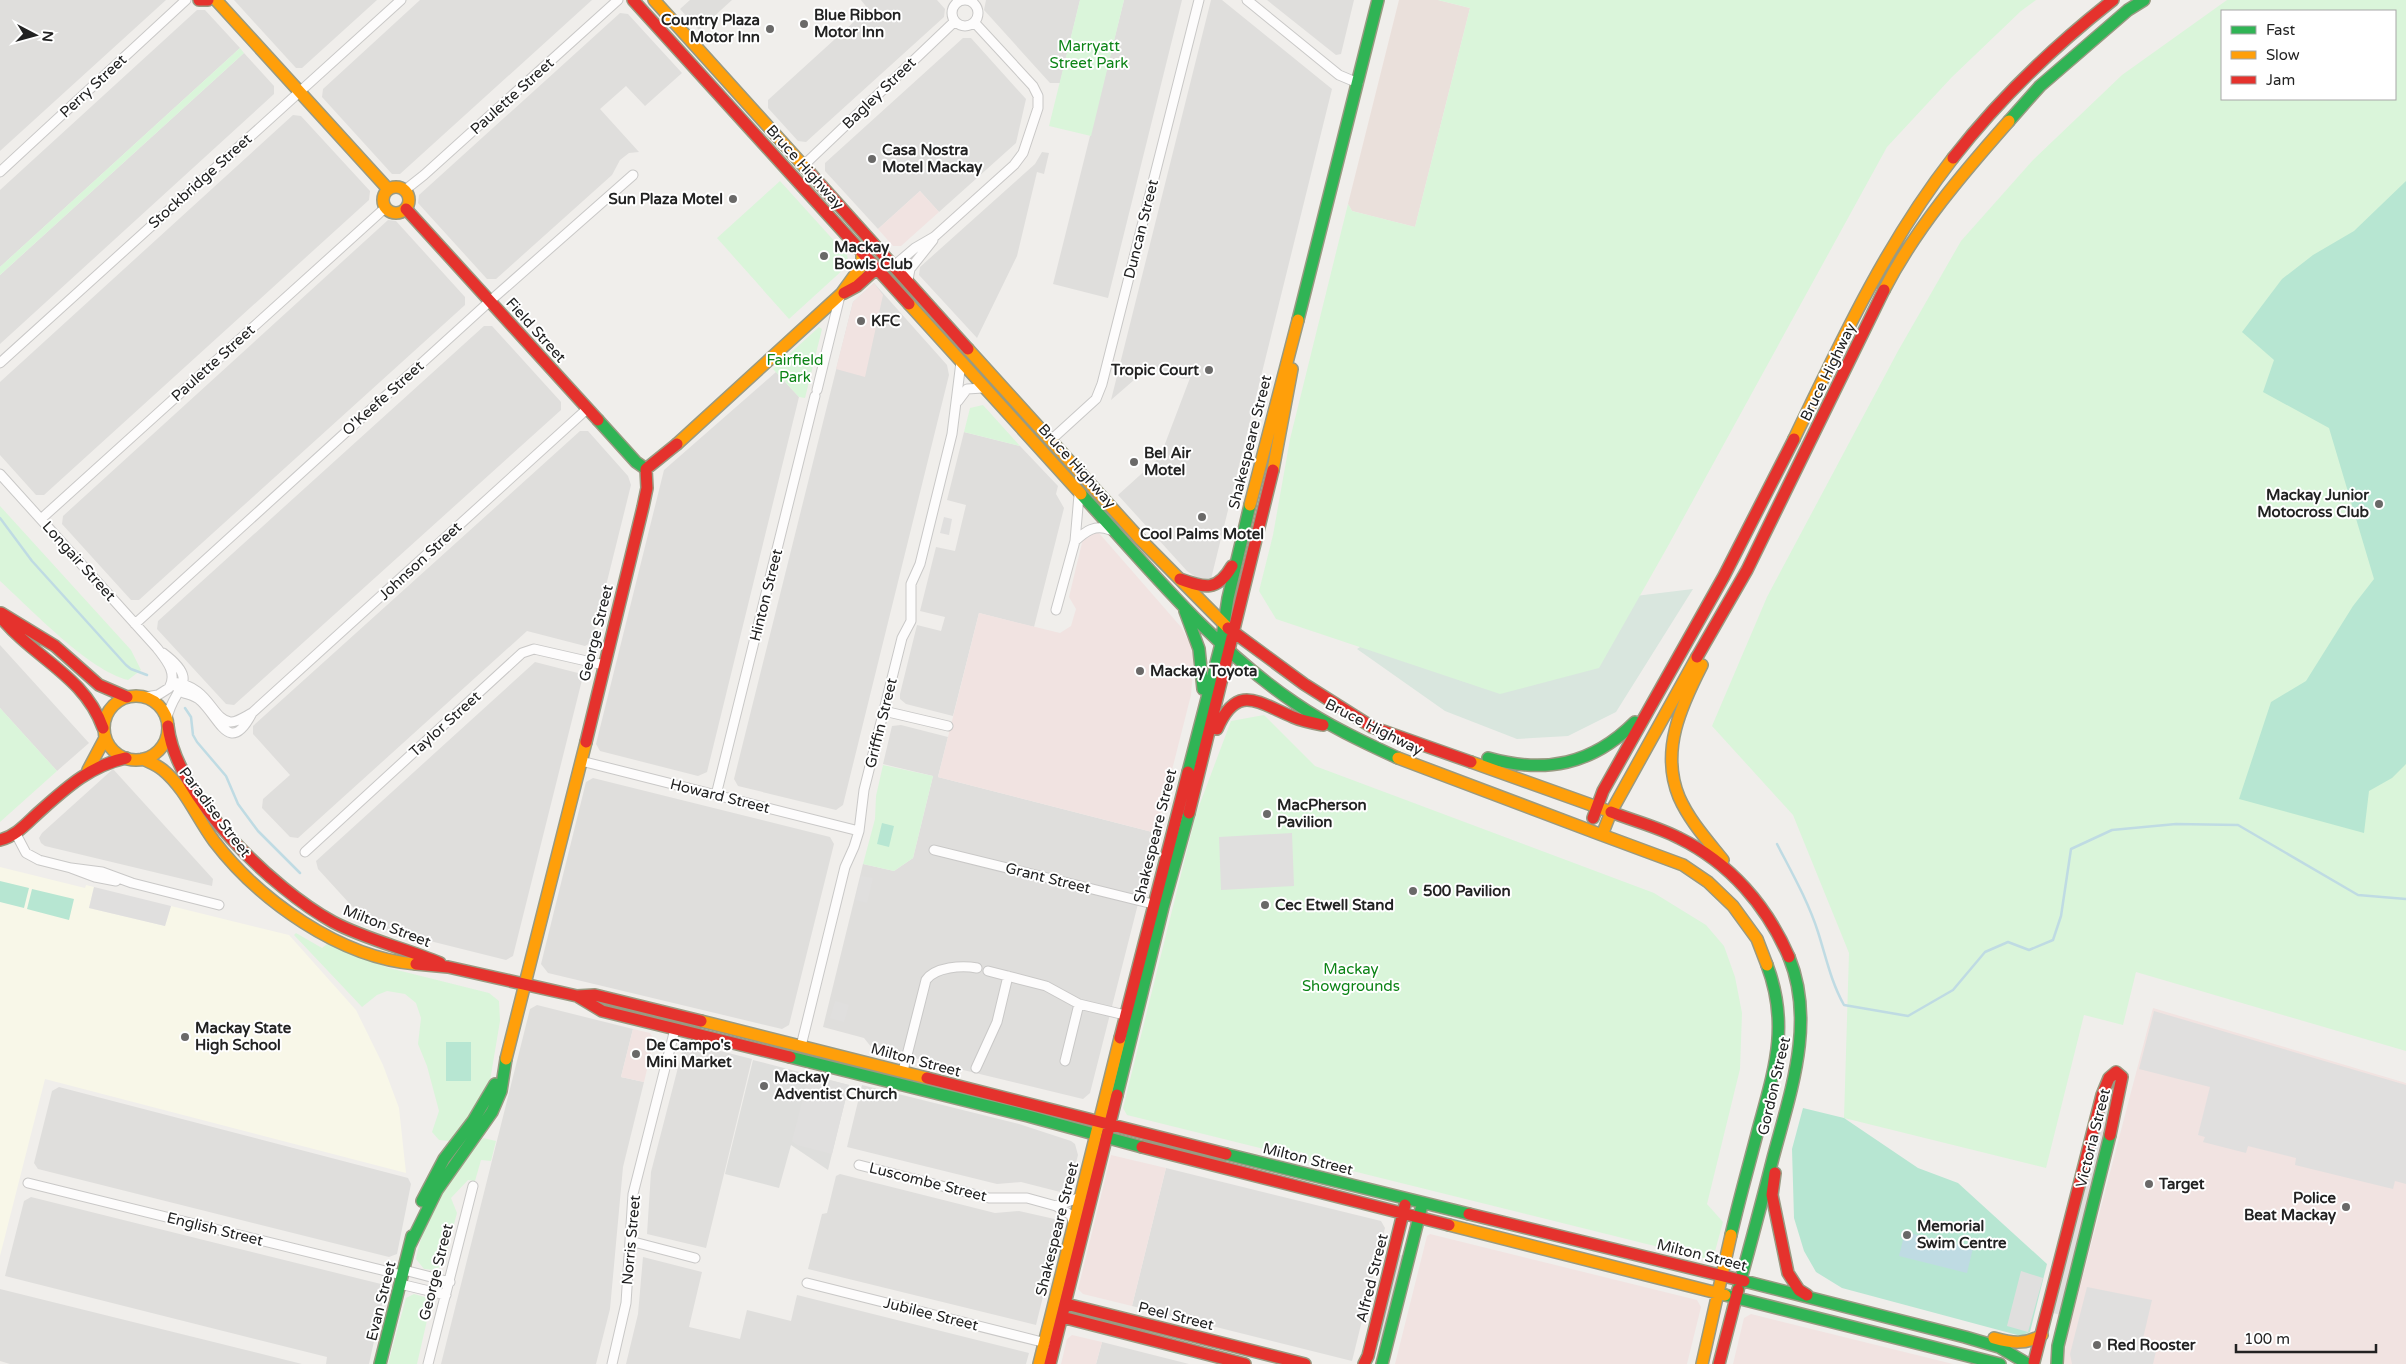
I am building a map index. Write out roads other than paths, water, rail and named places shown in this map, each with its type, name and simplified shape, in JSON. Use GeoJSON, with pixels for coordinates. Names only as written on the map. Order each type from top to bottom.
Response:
{"type":"FeatureCollection","features":[{"type":"Feature","properties":{"kind":"main road"},"geometry":{"type":"LineString","coordinates":[[199,0],[208,0]]}},
{"type":"Feature","properties":{"kind":"main road"},"geometry":{"type":"LineString","coordinates":[[216,0],[388,189]]}},
{"type":"Feature","properties":{"kind":"main road","name":"Bruce Highway"},"geometry":{"type":"LineString","coordinates":[[633,0],[1183,606],[1229,653],[1277,691],[1336,729],[1422,768],[1602,835],[1611,812],[1718,618],[1747,570],[1886,287],[1925,224],[1976,158],[2040,86],[2128,10],[2144,0]]}},
{"type":"Feature","properties":{"kind":"main road","name":"Bruce Highway"},"geometry":{"type":"LineString","coordinates":[[654,0],[1175,577],[1224,625],[1304,684],[1372,727],[1611,812]]}},
{"type":"Feature","properties":{"kind":"main road","name":"Shakespeare Street"},"geometry":{"type":"LineString","coordinates":[[1103,1123],[1158,905],[1220,644],[1239,550],[1284,370],[1300,315],[1378,0]]}},
{"type":"Feature","properties":{"kind":"main road","name":"Bruce Highway"},"geometry":{"type":"LineString","coordinates":[[1588,830],[1603,791],[1762,504],[1861,301],[1894,242],[1927,192],[1956,153],[2024,78],[2097,12],[2113,0]]}},
{"type":"Feature","properties":{"kind":"main road"},"geometry":{"type":"LineString","coordinates":[[807,169],[825,198],[875,253],[878,261],[877,268],[857,286],[840,294]]}},
{"type":"Feature","properties":{"kind":"main road"},"geometry":{"type":"LineString","coordinates":[[397,186],[405,190],[410,201],[406,209],[394,213],[385,208],[383,198],[388,189],[397,186]]}},
{"type":"Feature","properties":{"kind":"main road","name":"Field Street"},"geometry":{"type":"LineString","coordinates":[[406,209],[587,409],[636,462],[646,469]]}},
{"type":"Feature","properties":{"kind":"main road"},"geometry":{"type":"LineString","coordinates":[[646,469],[664,455],[840,294],[862,265],[862,252]]}},
{"type":"Feature","properties":{"kind":"main road"},"geometry":{"type":"LineString","coordinates":[[895,266],[898,281],[931,318],[960,360]]}},
{"type":"Feature","properties":{"kind":"main road","name":"Shakespeare Street"},"geometry":{"type":"LineString","coordinates":[[1038,1364],[1062,1317],[1066,1304],[1125,1015],[1194,795],[1278,448],[1300,315]]}},
{"type":"Feature","properties":{"kind":"main road","name":"George Street"},"geometry":{"type":"LineString","coordinates":[[453,1166],[476,1137],[500,1096],[506,1058],[646,495],[646,469]]}},
{"type":"Feature","properties":{"kind":"main road"},"geometry":{"type":"LineString","coordinates":[[1175,577],[1205,588],[1212,587],[1226,578],[1239,550]]}},
{"type":"Feature","properties":{"kind":"main road"},"geometry":{"type":"LineString","coordinates":[[1739,880],[1689,816],[1678,795],[1672,771],[1671,749],[1674,727],[1680,710],[1729,613],[1747,570]]}},
{"type":"Feature","properties":{"kind":"main road"},"geometry":{"type":"LineString","coordinates":[[1183,606],[1199,642],[1203,657],[1203,712]]}},
{"type":"Feature","properties":{"kind":"main road"},"geometry":{"type":"LineString","coordinates":[[0,612],[22,624],[61,652],[102,689],[112,694],[127,697],[145,697],[160,706],[167,723],[166,737],[161,747],[153,755],[143,759],[126,758],[112,760],[88,770],[16,834],[0,840]]}},
{"type":"Feature","properties":{"kind":"main road"},"geometry":{"type":"LineString","coordinates":[[0,616],[15,635],[75,682],[100,715],[104,733],[113,750],[126,758]]}},
{"type":"Feature","properties":{"kind":"main road"},"geometry":{"type":"LineString","coordinates":[[88,770],[104,733],[108,712],[112,705],[127,697]]}},
{"type":"Feature","properties":{"kind":"main road"},"geometry":{"type":"LineString","coordinates":[[1194,795],[1219,722],[1227,706],[1240,699],[1261,701],[1296,718],[1336,729]]}},
{"type":"Feature","properties":{"kind":"main road"},"geometry":{"type":"LineString","coordinates":[[1336,704],[1491,760],[1517,766],[1538,767],[1562,764],[1600,750],[1628,731],[1654,700]]}},
{"type":"Feature","properties":{"kind":"main road","name":"Paradise Street"},"geometry":{"type":"LineString","coordinates":[[167,723],[174,751],[184,772],[216,820],[245,854],[292,894]]}},
{"type":"Feature","properties":{"kind":"main road","name":"Paradise Street"},"geometry":{"type":"LineString","coordinates":[[143,759],[152,762],[164,770],[230,860],[248,880],[282,908]]}},
{"type":"Feature","properties":{"kind":"main road","name":"Gordon Street"},"geometry":{"type":"LineString","coordinates":[[1611,812],[1681,838],[1712,856],[1739,880],[1764,910],[1785,943],[1798,988],[1801,1014],[1801,1042],[1784,1116],[1719,1364]]}},
{"type":"Feature","properties":{"kind":"main road","name":"Gordon Street"},"geometry":{"type":"LineString","coordinates":[[1602,835],[1683,865],[1708,882],[1733,906],[1757,939],[1773,981],[1779,1022],[1777,1060],[1721,1275],[1702,1364]]}},
{"type":"Feature","properties":{"kind":"main road","name":"Milton Street"},"geometry":{"type":"LineString","coordinates":[[292,894],[312,909],[345,927],[448,967],[577,996],[595,995],[678,1015],[1407,1200],[1721,1275],[1949,1332],[1994,1345],[2034,1363]]}},
{"type":"Feature","properties":{"kind":"main road","name":"Milton Street"},"geometry":{"type":"LineString","coordinates":[[282,908],[329,936],[375,956],[406,965],[448,967]]}},
{"type":"Feature","properties":{"kind":"main road","name":"Milton Street"},"geometry":{"type":"LineString","coordinates":[[577,996],[602,1011],[1028,1116],[1100,1137],[2000,1364]]}},
{"type":"Feature","properties":{"kind":"main road"},"geometry":{"type":"LineString","coordinates":[[675,1029],[678,1015]]}},
{"type":"Feature","properties":{"kind":"main road"},"geometry":{"type":"LineString","coordinates":[[798,1059],[801,1046]]}},
{"type":"Feature","properties":{"kind":"main road","name":"George Street"},"geometry":{"type":"LineString","coordinates":[[444,1159],[486,1102],[506,1058]]}},
{"type":"Feature","properties":{"kind":"main road","name":"Victoria Street"},"geometry":{"type":"LineString","coordinates":[[2034,1363],[2102,1095],[2109,1078],[2116,1072],[2122,1077],[2121,1088],[2058,1346],[2057,1364]]}},
{"type":"Feature","properties":{"kind":"main road"},"geometry":{"type":"LineString","coordinates":[[1784,1116],[1772,1195],[1788,1273],[1798,1290],[1812,1298]]}},
{"type":"Feature","properties":{"kind":"main road","name":"Shakespeare Street"},"geometry":{"type":"LineString","coordinates":[[1050,1364],[1048,1323],[1080,1197],[1100,1137]]}},
{"type":"Feature","properties":{"kind":"main road"},"geometry":{"type":"LineString","coordinates":[[444,1159],[453,1166]]}},
{"type":"Feature","properties":{"kind":"main road","name":"Evan Street"},"geometry":{"type":"LineString","coordinates":[[380,1364],[419,1208],[444,1159]]}},
{"type":"Feature","properties":{"kind":"main road","name":"Evan Street"},"geometry":{"type":"LineString","coordinates":[[410,1245],[433,1196],[453,1166]]}},
{"type":"Feature","properties":{"kind":"main road","name":"Alfred Street"},"geometry":{"type":"LineString","coordinates":[[1364,1364],[1368,1356],[1407,1200]]}},
{"type":"Feature","properties":{"kind":"main road","name":"Alfred Street"},"geometry":{"type":"LineString","coordinates":[[1382,1364],[1422,1203]]}},
{"type":"Feature","properties":{"kind":"main road","name":"Peel Street"},"geometry":{"type":"LineString","coordinates":[[1066,1304],[1304,1364]]}},
{"type":"Feature","properties":{"kind":"main road"},"geometry":{"type":"LineString","coordinates":[[1082,1322],[1085,1309]]}},
{"type":"Feature","properties":{"kind":"main road","name":"Peel Street"},"geometry":{"type":"LineString","coordinates":[[1062,1317],[1245,1364]]}},
{"type":"Feature","properties":{"kind":"main road"},"geometry":{"type":"LineString","coordinates":[[1949,1332],[1977,1333],[2023,1344],[2030,1343],[2042,1335]]}},
{"type":"Feature","properties":{"kind":"street","name":"Perry Street"},"geometry":{"type":"LineString","coordinates":[[0,172],[186,0]]}},
{"type":"Feature","properties":{"kind":"street","name":"Stockbridge Street"},"geometry":{"type":"LineString","coordinates":[[0,363],[299,90],[401,0]]}},
{"type":"Feature","properties":{"kind":"street","name":"Paulette Street"},"geometry":{"type":"LineString","coordinates":[[405,190],[618,0]]}},
{"type":"Feature","properties":{"kind":"street","name":"Duncan Street"},"geometry":{"type":"LineString","coordinates":[[1051,440],[1096,399],[1102,384],[1199,0]]}},
{"type":"Feature","properties":{"kind":"street"},"geometry":{"type":"LineString","coordinates":[[1247,0],[1339,75],[1358,83]]}},
{"type":"Feature","properties":{"kind":"street"},"geometry":{"type":"LineString","coordinates":[[971,1],[977,9],[974,22],[963,26],[955,21],[952,11],[955,2],[971,1]]}},
{"type":"Feature","properties":{"kind":"street","name":"Bagley Street"},"geometry":{"type":"LineString","coordinates":[[807,169],[955,21]]}},
{"type":"Feature","properties":{"kind":"street"},"geometry":{"type":"LineString","coordinates":[[908,280],[910,268],[934,237],[1014,165],[1028,141],[1038,108],[1038,96],[1033,86],[974,22]]}},
{"type":"Feature","properties":{"kind":"street","name":"O'Keefe Street"},"geometry":{"type":"LineString","coordinates":[[135,624],[490,301],[633,175]]}},
{"type":"Feature","properties":{"kind":"street","name":"Paulette Street"},"geometry":{"type":"LineString","coordinates":[[41,519],[385,208]]}},
{"type":"Feature","properties":{"kind":"street"},"geometry":{"type":"LineString","coordinates":[[895,266],[915,248],[934,237]]}},
{"type":"Feature","properties":{"kind":"street","name":"Hinton Street"},"geometry":{"type":"LineString","coordinates":[[716,795],[840,294]]}},
{"type":"Feature","properties":{"kind":"street","name":"Griffin Street"},"geometry":{"type":"LineString","coordinates":[[801,1046],[845,867],[859,831],[864,790],[902,638],[911,621],[911,584],[919,566],[927,537],[951,439],[958,401],[957,387],[960,360]]}},
{"type":"Feature","properties":{"kind":"street"},"geometry":{"type":"LineString","coordinates":[[958,401],[967,389],[986,388]]}},
{"type":"Feature","properties":{"kind":"street","name":"Johnson Street"},"geometry":{"type":"LineString","coordinates":[[182,687],[200,700],[227,732],[241,730],[252,713],[587,409]]}},
{"type":"Feature","properties":{"kind":"street","name":"Longair Street"},"geometry":{"type":"LineString","coordinates":[[0,474],[157,648],[171,668],[172,682]]}},
{"type":"Feature","properties":{"kind":"street"},"geometry":{"type":"LineString","coordinates":[[1056,610],[1075,541],[1080,503],[1073,484]]}},
{"type":"Feature","properties":{"kind":"street"},"geometry":{"type":"LineString","coordinates":[[1075,541],[1090,529],[1104,528],[1118,534]]}},
{"type":"Feature","properties":{"kind":"street","name":"Longair Street"},"geometry":{"type":"LineString","coordinates":[[157,648],[179,666],[182,687]]}},
{"type":"Feature","properties":{"kind":"street","name":"Taylor Street"},"geometry":{"type":"LineString","coordinates":[[306,852],[522,653],[534,649],[604,665]]}},
{"type":"Feature","properties":{"kind":"street"},"geometry":{"type":"LineString","coordinates":[[145,697],[162,694],[169,688],[172,682],[182,687],[171,705],[167,723]]}},
{"type":"Feature","properties":{"kind":"street"},"geometry":{"type":"LineString","coordinates":[[884,711],[948,726]]}},
{"type":"Feature","properties":{"kind":"street","name":"Howard Street"},"geometry":{"type":"LineString","coordinates":[[581,761],[859,831]]}},
{"type":"Feature","properties":{"kind":"street"},"geometry":{"type":"LineString","coordinates":[[16,834],[26,853],[39,860],[71,868],[92,870],[132,883],[219,905]]}},
{"type":"Feature","properties":{"kind":"street","name":"Grant Street"},"geometry":{"type":"LineString","coordinates":[[934,850],[1158,905]]}},
{"type":"Feature","properties":{"kind":"street"},"geometry":{"type":"LineString","coordinates":[[903,1071],[926,980],[930,974],[938,970],[970,966],[977,968]]}},
{"type":"Feature","properties":{"kind":"street"},"geometry":{"type":"LineString","coordinates":[[988,970],[1046,986],[1079,1004],[1125,1015]]}},
{"type":"Feature","properties":{"kind":"street"},"geometry":{"type":"LineString","coordinates":[[976,1068],[997,1022],[1008,976]]}},
{"type":"Feature","properties":{"kind":"street"},"geometry":{"type":"LineString","coordinates":[[1065,1060],[1079,1004]]}},
{"type":"Feature","properties":{"kind":"street","name":"Norris Street"},"geometry":{"type":"LineString","coordinates":[[612,1364],[626,1303],[633,1194],[675,1029]]}},
{"type":"Feature","properties":{"kind":"street","name":"Luscombe Street"},"geometry":{"type":"LineString","coordinates":[[859,1165],[989,1198],[1027,1198],[1056,1206],[1071,1215],[1074,1224]]}},
{"type":"Feature","properties":{"kind":"street","name":"English Street"},"geometry":{"type":"LineString","coordinates":[[28,1183],[402,1276]]}},
{"type":"Feature","properties":{"kind":"street","name":"George Street"},"geometry":{"type":"LineString","coordinates":[[428,1364],[474,1186]]}},
{"type":"Feature","properties":{"kind":"street"},"geometry":{"type":"LineString","coordinates":[[1056,1206],[1080,1197]]}},
{"type":"Feature","properties":{"kind":"street"},"geometry":{"type":"LineString","coordinates":[[630,1242],[695,1258]]}},
{"type":"Feature","properties":{"kind":"street"},"geometry":{"type":"LineString","coordinates":[[402,1276],[450,1282]]}},
{"type":"Feature","properties":{"kind":"street"},"geometry":{"type":"LineString","coordinates":[[402,1276],[446,1295]]}},
{"type":"Feature","properties":{"kind":"street","name":"Jubilee Street"},"geometry":{"type":"LineString","coordinates":[[807,1283],[1049,1344]]}},
{"type":"Feature","properties":{"kind":"street"},"geometry":{"type":"LineString","coordinates":[[1048,1323],[1058,1306],[1066,1304]]}},
{"type":"Feature","properties":{"kind":"water"},"geometry":{"type":"Polygon","coordinates":[[[1905,1232],[1973,1248],[1967,1273],[1899,1256],[1905,1232]]]}},
{"type":"Feature","properties":{"kind":"waterway"},"geometry":{"type":"LineString","coordinates":[[0,518],[32,561],[126,665],[147,675]]}},
{"type":"Feature","properties":{"kind":"waterway"},"geometry":{"type":"LineString","coordinates":[[185,708],[191,717],[193,735],[226,776],[238,804],[258,831],[300,873]]}},
{"type":"Feature","properties":{"kind":"waterway"},"geometry":{"type":"LineString","coordinates":[[1777,844],[1809,909],[1832,978],[1844,1005],[1908,1016],[1953,990],[1985,952],[2008,942],[2029,950],[2053,940],[2061,916],[2071,849],[2112,830],[2176,824],[2238,825],[2358,895],[2406,899]]}},
{"type":"Feature","properties":{"kind":"place","name":"Blue Ribbon Motor Inn"},"geometry":{"type":"Point","coordinates":[804,24]}},
{"type":"Feature","properties":{"kind":"place","name":"Country Plaza Motor Inn"},"geometry":{"type":"Point","coordinates":[770,29]}},
{"type":"Feature","properties":{"kind":"place","name":"Casa Nostra Motel Mackay"},"geometry":{"type":"Point","coordinates":[872,159]}},
{"type":"Feature","properties":{"kind":"place","name":"Sun Plaza Motel"},"geometry":{"type":"Point","coordinates":[733,199]}},
{"type":"Feature","properties":{"kind":"place","name":"Mackay Bowls Club"},"geometry":{"type":"Point","coordinates":[824,256]}},
{"type":"Feature","properties":{"kind":"place","name":"KFC"},"geometry":{"type":"Point","coordinates":[861,321]}},
{"type":"Feature","properties":{"kind":"place","name":"Tropic Court"},"geometry":{"type":"Point","coordinates":[1209,370]}},
{"type":"Feature","properties":{"kind":"place","name":"Bel Air Motel"},"geometry":{"type":"Point","coordinates":[1134,462]}},
{"type":"Feature","properties":{"kind":"place","name":"Mackay Junior Motocross Club"},"geometry":{"type":"Point","coordinates":[2379,504]}},
{"type":"Feature","properties":{"kind":"place","name":"Cool Palms Motel"},"geometry":{"type":"Point","coordinates":[1202,517]}},
{"type":"Feature","properties":{"kind":"place","name":"Mackay Toyota"},"geometry":{"type":"Point","coordinates":[1140,671]}},
{"type":"Feature","properties":{"kind":"place","name":"MacPherson Pavilion"},"geometry":{"type":"Point","coordinates":[1267,814]}},
{"type":"Feature","properties":{"kind":"place","name":"500 Pavilion"},"geometry":{"type":"Point","coordinates":[1413,891]}},
{"type":"Feature","properties":{"kind":"place","name":"Cec Etwell Stand"},"geometry":{"type":"Point","coordinates":[1265,905]}},
{"type":"Feature","properties":{"kind":"place","name":"Mackay State High School"},"geometry":{"type":"Point","coordinates":[185,1037]}},
{"type":"Feature","properties":{"kind":"place","name":"De Campo's Mini Market"},"geometry":{"type":"Point","coordinates":[636,1054]}},
{"type":"Feature","properties":{"kind":"place","name":"Mackay Adventist Church"},"geometry":{"type":"Point","coordinates":[764,1086]}},
{"type":"Feature","properties":{"kind":"place","name":"Target"},"geometry":{"type":"Point","coordinates":[2149,1184]}},
{"type":"Feature","properties":{"kind":"place","name":"Police Beat Mackay"},"geometry":{"type":"Point","coordinates":[2346,1207]}},
{"type":"Feature","properties":{"kind":"place","name":"Memorial Swim Centre"},"geometry":{"type":"Point","coordinates":[1907,1235]}},
{"type":"Feature","properties":{"kind":"place","name":"Red Rooster"},"geometry":{"type":"Point","coordinates":[2097,1345]}},
{"type":"Feature","properties":{"kind":"park label","name":"Marryatt Street Park"},"geometry":{"type":"Point","coordinates":[1089,54]}},
{"type":"Feature","properties":{"kind":"park label","name":"Fairfield Park"},"geometry":{"type":"Point","coordinates":[795,368]}},
{"type":"Feature","properties":{"kind":"park label","name":"Mackay Showgrounds"},"geometry":{"type":"Point","coordinates":[1351,978]}}]}
